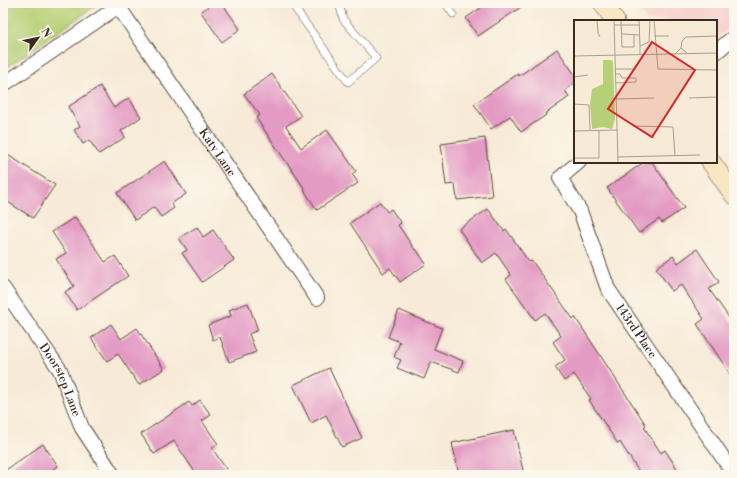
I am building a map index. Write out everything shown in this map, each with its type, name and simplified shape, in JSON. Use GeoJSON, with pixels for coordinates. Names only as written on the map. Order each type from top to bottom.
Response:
{"type":"FeatureCollection","features":[{"type":"Feature","properties":{"kind":"main road"},"geometry":{"type":"LineString","coordinates":[[602,3],[614,20]]}},
{"type":"Feature","properties":{"kind":"main road"},"geometry":{"type":"LineString","coordinates":[[712,163],[734,195]]}},
{"type":"Feature","properties":{"kind":"street"},"geometry":{"type":"LineString","coordinates":[[3,86],[120,5]]}},
{"type":"Feature","properties":{"kind":"street","name":"Katy Lane"},"geometry":{"type":"LineString","coordinates":[[120,5],[317,298]]}},
{"type":"Feature","properties":{"kind":"street"},"geometry":{"type":"LineString","coordinates":[[717,51],[734,37]]}},
{"type":"Feature","properties":{"kind":"street","name":"143rd Place"},"geometry":{"type":"LineString","coordinates":[[578,163],[560,178],[580,211],[608,289],[734,474]]}},
{"type":"Feature","properties":{"kind":"street","name":"Doorstep Lane"},"geometry":{"type":"LineString","coordinates":[[3,288],[60,370],[82,428],[114,475]]}},
{"type":"Feature","properties":{"kind":"lane"},"geometry":{"type":"LineString","coordinates":[[291,3],[348,82],[376,58],[343,18],[339,3]]}},
{"type":"Feature","properties":{"kind":"lane"},"geometry":{"type":"LineString","coordinates":[[445,3],[453,14]]}},
{"type":"Feature","properties":{"kind":"shaded area"},"geometry":{"type":"Polygon","coordinates":[[[635,3],[734,3],[734,24],[717,37],[717,20],[646,20],[635,3]]]}},
{"type":"Feature","properties":{"kind":"green space"},"geometry":{"type":"Polygon","coordinates":[[[3,3],[100,3],[3,70],[3,3]]]}},
{"type":"Feature","properties":{"kind":"building"},"geometry":{"type":"Polygon","coordinates":[[[213,3],[222,3],[240,29],[222,42],[201,12],[213,3]]]}},
{"type":"Feature","properties":{"kind":"building"},"geometry":{"type":"Polygon","coordinates":[[[488,3],[527,3],[478,36],[466,18],[488,3]]]}},
{"type":"Feature","properties":{"kind":"building"},"geometry":{"type":"Polygon","coordinates":[[[557,49],[574,74],[574,84],[565,90],[569,97],[521,132],[510,116],[491,129],[474,104],[518,74],[519,76],[557,49]]]}},
{"type":"Feature","properties":{"kind":"building"},"geometry":{"type":"Polygon","coordinates":[[[272,74],[301,116],[286,126],[301,148],[327,130],[356,171],[352,174],[358,183],[317,210],[304,190],[305,189],[256,118],[260,115],[244,94],[272,74]]]}},
{"type":"Feature","properties":{"kind":"building"},"geometry":{"type":"Polygon","coordinates":[[[100,86],[114,108],[129,98],[141,117],[121,131],[125,137],[99,154],[89,140],[83,144],[74,130],[80,126],[68,107],[100,86]]]}},
{"type":"Feature","properties":{"kind":"building"},"geometry":{"type":"Polygon","coordinates":[[[485,138],[492,196],[457,200],[455,184],[446,185],[441,144],[485,138]]]}},
{"type":"Feature","properties":{"kind":"building"},"geometry":{"type":"Polygon","coordinates":[[[3,152],[55,185],[33,218],[3,199],[3,152]]]}},
{"type":"Feature","properties":{"kind":"building"},"geometry":{"type":"Polygon","coordinates":[[[165,161],[186,194],[171,204],[174,208],[161,217],[154,207],[135,220],[117,193],[165,161]]]}},
{"type":"Feature","properties":{"kind":"building"},"geometry":{"type":"Polygon","coordinates":[[[643,163],[653,163],[684,208],[662,223],[659,219],[639,233],[607,188],[643,163]]]}},
{"type":"Feature","properties":{"kind":"building"},"geometry":{"type":"Polygon","coordinates":[[[380,202],[387,212],[391,209],[401,223],[398,225],[426,264],[400,282],[390,268],[383,273],[350,223],[380,202]]]}},
{"type":"Feature","properties":{"kind":"building"},"geometry":{"type":"Polygon","coordinates":[[[488,209],[504,231],[506,229],[529,262],[532,261],[573,319],[575,317],[646,425],[644,427],[661,453],[665,450],[681,475],[641,475],[620,442],[618,444],[574,374],[564,381],[555,367],[565,360],[553,342],[561,336],[545,313],[535,320],[506,279],[511,275],[496,253],[482,263],[459,229],[488,209]]]}},
{"type":"Feature","properties":{"kind":"building"},"geometry":{"type":"Polygon","coordinates":[[[75,217],[105,262],[115,256],[128,276],[77,310],[65,292],[74,286],[56,259],[66,253],[52,232],[75,217]]]}},
{"type":"Feature","properties":{"kind":"building"},"geometry":{"type":"Polygon","coordinates":[[[197,227],[203,237],[213,230],[234,260],[202,282],[182,253],[187,250],[179,238],[197,227]]]}},
{"type":"Feature","properties":{"kind":"building"},"geometry":{"type":"Polygon","coordinates":[[[697,249],[719,282],[709,289],[734,325],[734,380],[697,324],[704,319],[681,285],[672,291],[656,268],[673,256],[678,263],[697,249]]]}},
{"type":"Feature","properties":{"kind":"building"},"geometry":{"type":"Polygon","coordinates":[[[248,303],[258,330],[249,334],[256,352],[229,362],[220,337],[213,340],[208,325],[231,316],[229,310],[248,303]]]}},
{"type":"Feature","properties":{"kind":"building"},"geometry":{"type":"Polygon","coordinates":[[[399,310],[442,328],[434,349],[463,361],[459,372],[431,362],[424,379],[397,368],[401,360],[394,357],[400,342],[388,337],[399,310]]]}},
{"type":"Feature","properties":{"kind":"building"},"geometry":{"type":"Polygon","coordinates":[[[111,324],[121,339],[137,328],[164,369],[139,385],[118,354],[107,361],[91,338],[111,324]]]}},
{"type":"Feature","properties":{"kind":"building"},"geometry":{"type":"Polygon","coordinates":[[[329,368],[362,438],[342,447],[326,415],[311,423],[293,385],[329,368]]]}},
{"type":"Feature","properties":{"kind":"building"},"geometry":{"type":"Polygon","coordinates":[[[200,400],[211,415],[202,421],[218,444],[212,448],[230,475],[197,475],[174,441],[154,454],[141,434],[189,402],[192,406],[200,400]]]}},
{"type":"Feature","properties":{"kind":"building"},"geometry":{"type":"Polygon","coordinates":[[[514,430],[524,475],[459,475],[452,443],[514,430]]]}},
{"type":"Feature","properties":{"kind":"building"},"geometry":{"type":"Polygon","coordinates":[[[43,444],[58,466],[45,475],[3,475],[3,472],[43,444]]]}}]}
